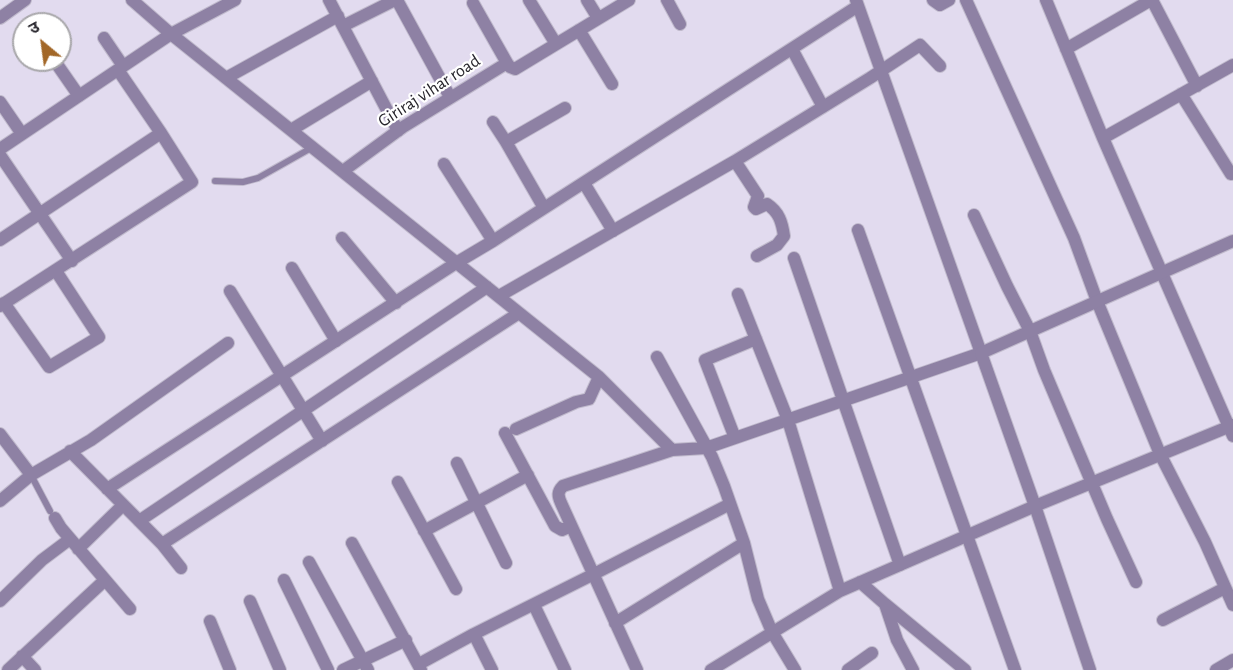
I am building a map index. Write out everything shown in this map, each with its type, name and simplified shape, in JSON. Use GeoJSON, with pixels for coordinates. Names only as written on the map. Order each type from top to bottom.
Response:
{"type":"FeatureCollection","features":[{"type":"Feature","properties":{"kind":"street"},"geometry":{"type":"LineString","coordinates":[[0,18],[25,0]]}},
{"type":"Feature","properties":{"kind":"street"},"geometry":{"type":"LineString","coordinates":[[132,0],[171,34],[599,377],[672,450]]}},
{"type":"Feature","properties":{"kind":"street"},"geometry":{"type":"LineString","coordinates":[[0,149],[171,34],[235,0]]}},
{"type":"Feature","properties":{"kind":"street"},"geometry":{"type":"LineString","coordinates":[[329,0],[398,131]]}},
{"type":"Feature","properties":{"kind":"street"},"geometry":{"type":"LineString","coordinates":[[226,78],[340,21],[396,0],[450,97]]}},
{"type":"Feature","properties":{"kind":"street"},"geometry":{"type":"LineString","coordinates":[[529,0],[556,44]]}},
{"type":"Feature","properties":{"kind":"street"},"geometry":{"type":"LineString","coordinates":[[587,0],[598,18]]}},
{"type":"Feature","properties":{"kind":"street","name":"Giriraj vihar road"},"geometry":{"type":"LineString","coordinates":[[343,171],[450,97],[507,63],[510,68],[514,69],[629,0]]}},
{"type":"Feature","properties":{"kind":"street"},"geometry":{"type":"LineString","coordinates":[[667,0],[680,24]]}},
{"type":"Feature","properties":{"kind":"street"},"geometry":{"type":"LineString","coordinates":[[933,0],[940,5],[949,0]]}},
{"type":"Feature","properties":{"kind":"street"},"geometry":{"type":"LineString","coordinates":[[966,0],[1074,238],[1097,302],[1160,454],[1233,605]]}},
{"type":"Feature","properties":{"kind":"street"},"geometry":{"type":"LineString","coordinates":[[711,670],[840,591],[1092,482],[1160,454],[1232,429],[1103,138],[1046,0]]}},
{"type":"Feature","properties":{"kind":"street"},"geometry":{"type":"LineString","coordinates":[[1066,49],[1152,0],[1197,86]]}},
{"type":"Feature","properties":{"kind":"street"},"geometry":{"type":"LineString","coordinates":[[473,3],[507,63]]}},
{"type":"Feature","properties":{"kind":"street"},"geometry":{"type":"LineString","coordinates":[[107,489],[792,49],[857,3],[1035,506],[1090,670]]}},
{"type":"Feature","properties":{"kind":"street"},"geometry":{"type":"LineString","coordinates":[[579,30],[612,84]]}},
{"type":"Feature","properties":{"kind":"street"},"geometry":{"type":"LineString","coordinates":[[56,271],[99,337],[49,367],[2,305],[192,182],[104,38]]}},
{"type":"Feature","properties":{"kind":"street"},"geometry":{"type":"LineString","coordinates":[[499,296],[735,161],[920,45],[940,66]]}},
{"type":"Feature","properties":{"kind":"street"},"geometry":{"type":"LineString","coordinates":[[792,49],[823,107]]}},
{"type":"Feature","properties":{"kind":"street"},"geometry":{"type":"LineString","coordinates":[[1103,138],[1233,65]]}},
{"type":"Feature","properties":{"kind":"street"},"geometry":{"type":"LineString","coordinates":[[62,72],[79,96]]}},
{"type":"Feature","properties":{"kind":"street"},"geometry":{"type":"LineString","coordinates":[[291,130],[372,81]]}},
{"type":"Feature","properties":{"kind":"street"},"geometry":{"type":"LineString","coordinates":[[1181,94],[1231,174]]}},
{"type":"Feature","properties":{"kind":"street"},"geometry":{"type":"LineString","coordinates":[[0,102],[22,134]]}},
{"type":"Feature","properties":{"kind":"street"},"geometry":{"type":"LineString","coordinates":[[506,142],[565,108]]}},
{"type":"Feature","properties":{"kind":"street"},"geometry":{"type":"LineString","coordinates":[[493,122],[544,208]]}},
{"type":"Feature","properties":{"kind":"street"},"geometry":{"type":"LineString","coordinates":[[0,240],[162,133]]}},
{"type":"Feature","properties":{"kind":"street"},"geometry":{"type":"LineString","coordinates":[[0,155],[72,261]]}},
{"type":"Feature","properties":{"kind":"street"},"geometry":{"type":"LineString","coordinates":[[735,161],[758,196],[754,207],[756,209],[767,204],[775,209],[782,221],[784,236],[777,245],[757,256]]}},
{"type":"Feature","properties":{"kind":"street"},"geometry":{"type":"LineString","coordinates":[[444,164],[493,241]]}},
{"type":"Feature","properties":{"kind":"street"},"geometry":{"type":"LineString","coordinates":[[584,183],[613,231]]}},
{"type":"Feature","properties":{"kind":"street"},"geometry":{"type":"LineString","coordinates":[[974,214],[1030,331],[1044,370],[1136,582]]}},
{"type":"Feature","properties":{"kind":"street"},"geometry":{"type":"LineString","coordinates":[[858,230],[1015,670]]}},
{"type":"Feature","properties":{"kind":"street"},"geometry":{"type":"LineString","coordinates":[[342,238],[396,303]]}},
{"type":"Feature","properties":{"kind":"street"},"geometry":{"type":"LineString","coordinates":[[637,670],[558,495],[559,489],[563,486],[672,450],[706,448],[981,353],[1233,241]]}},
{"type":"Feature","properties":{"kind":"street"},"geometry":{"type":"LineString","coordinates":[[794,258],[900,565]]}},
{"type":"Feature","properties":{"kind":"street"},"geometry":{"type":"LineString","coordinates":[[292,268],[336,341]]}},
{"type":"Feature","properties":{"kind":"street"},"geometry":{"type":"LineString","coordinates":[[139,521],[487,287]]}},
{"type":"Feature","properties":{"kind":"street"},"geometry":{"type":"LineString","coordinates":[[230,291],[322,441]]}},
{"type":"Feature","properties":{"kind":"street"},"geometry":{"type":"LineString","coordinates":[[738,294],[788,420],[840,591]]}},
{"type":"Feature","properties":{"kind":"street"},"geometry":{"type":"LineString","coordinates":[[162,544],[519,313]]}},
{"type":"Feature","properties":{"kind":"street"},"geometry":{"type":"LineString","coordinates":[[735,438],[705,360],[756,339]]}},
{"type":"Feature","properties":{"kind":"street"},"geometry":{"type":"LineString","coordinates":[[0,501],[31,475],[91,440],[228,343]]}},
{"type":"Feature","properties":{"kind":"street"},"geometry":{"type":"LineString","coordinates":[[657,357],[712,457],[744,543],[758,599],[772,632],[795,670]]}},
{"type":"Feature","properties":{"kind":"street"},"geometry":{"type":"LineString","coordinates":[[571,526],[562,530],[555,526],[528,475],[511,431],[576,402],[588,399],[599,377]]}},
{"type":"Feature","properties":{"kind":"street"},"geometry":{"type":"LineString","coordinates":[[0,434],[31,475]]}},
{"type":"Feature","properties":{"kind":"street"},"geometry":{"type":"LineString","coordinates":[[70,452],[162,544],[181,568]]}},
{"type":"Feature","properties":{"kind":"street"},"geometry":{"type":"LineString","coordinates":[[457,463],[506,563]]}},
{"type":"Feature","properties":{"kind":"street"},"geometry":{"type":"LineString","coordinates":[[424,531],[528,475]]}},
{"type":"Feature","properties":{"kind":"street"},"geometry":{"type":"LineString","coordinates":[[398,482],[456,589]]}},
{"type":"Feature","properties":{"kind":"street"},"geometry":{"type":"LineString","coordinates":[[352,543],[420,667],[474,634],[730,504]]}},
{"type":"Feature","properties":{"kind":"street"},"geometry":{"type":"LineString","coordinates":[[0,601],[42,560],[74,544],[123,505]]}},
{"type":"Feature","properties":{"kind":"street"},"geometry":{"type":"LineString","coordinates":[[52,514],[74,544],[130,609]]}},
{"type":"Feature","properties":{"kind":"street"},"geometry":{"type":"LineString","coordinates":[[615,623],[744,543]]}},
{"type":"Feature","properties":{"kind":"street"},"geometry":{"type":"LineString","coordinates":[[309,562],[365,665]]}},
{"type":"Feature","properties":{"kind":"street"},"geometry":{"type":"LineString","coordinates":[[8,670],[105,580]]}},
{"type":"Feature","properties":{"kind":"street"},"geometry":{"type":"LineString","coordinates":[[284,580],[328,670]]}},
{"type":"Feature","properties":{"kind":"street"},"geometry":{"type":"LineString","coordinates":[[860,582],[965,670]]}},
{"type":"Feature","properties":{"kind":"street"},"geometry":{"type":"LineString","coordinates":[[1163,620],[1225,588]]}},
{"type":"Feature","properties":{"kind":"street"},"geometry":{"type":"LineString","coordinates":[[250,601],[280,670]]}},
{"type":"Feature","properties":{"kind":"street"},"geometry":{"type":"LineString","coordinates":[[885,604],[897,640],[913,670]]}},
{"type":"Feature","properties":{"kind":"street"},"geometry":{"type":"LineString","coordinates":[[534,605],[565,670]]}},
{"type":"Feature","properties":{"kind":"street"},"geometry":{"type":"LineString","coordinates":[[210,621],[230,670]]}},
{"type":"Feature","properties":{"kind":"street"},"geometry":{"type":"LineString","coordinates":[[474,634],[492,670]]}},
{"type":"Feature","properties":{"kind":"street"},"geometry":{"type":"LineString","coordinates":[[343,670],[365,665],[406,640]]}},
{"type":"Feature","properties":{"kind":"street"},"geometry":{"type":"LineString","coordinates":[[848,670],[872,653]]}},
{"type":"Feature","properties":{"kind":"street"},"geometry":{"type":"LineString","coordinates":[[22,656],[35,670]]}},
{"type":"Feature","properties":{"kind":"street"},"geometry":{"type":"LineString","coordinates":[[1216,670],[1233,660]]}},
{"type":"Feature","properties":{"kind":"lane"},"geometry":{"type":"LineString","coordinates":[[215,181],[243,182],[258,178],[313,147]]}},
{"type":"Feature","properties":{"kind":"lane"},"geometry":{"type":"LineString","coordinates":[[31,475],[52,514]]}}]}
